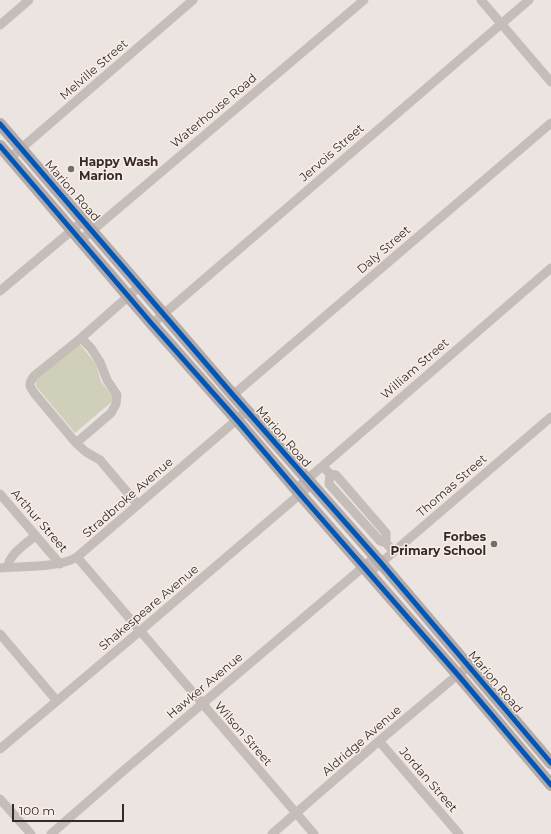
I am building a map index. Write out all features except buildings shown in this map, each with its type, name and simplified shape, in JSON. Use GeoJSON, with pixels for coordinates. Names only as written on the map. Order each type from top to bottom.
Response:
{"type":"FeatureCollection","features":[{"type":"Feature","properties":{"kind":"main road","name":"Marion Road"},"geometry":{"type":"LineString","coordinates":[[0,124],[233,395],[378,560],[551,763]]}},
{"type":"Feature","properties":{"kind":"main road","name":"Marion Road"},"geometry":{"type":"LineString","coordinates":[[0,146],[152,324],[458,675],[551,785]]}},
{"type":"Feature","properties":{"kind":"street"},"geometry":{"type":"LineString","coordinates":[[0,25],[28,0]]}},
{"type":"Feature","properties":{"kind":"street","name":"Melville Street"},"geometry":{"type":"LineString","coordinates":[[10,158],[193,0]]}},
{"type":"Feature","properties":{"kind":"street","name":"Waterhouse Road"},"geometry":{"type":"LineString","coordinates":[[81,240],[364,0]]}},
{"type":"Feature","properties":{"kind":"street"},"geometry":{"type":"LineString","coordinates":[[481,0],[551,82]]}},
{"type":"Feature","properties":{"kind":"street","name":"Jervois Street"},"geometry":{"type":"LineString","coordinates":[[152,324],[529,0]]}},
{"type":"Feature","properties":{"kind":"street","name":"Daly Street"},"geometry":{"type":"LineString","coordinates":[[233,395],[551,123]]}},
{"type":"Feature","properties":{"kind":"street"},"geometry":{"type":"LineString","coordinates":[[0,291],[84,221]]}},
{"type":"Feature","properties":{"kind":"street","name":"William Street"},"geometry":{"type":"LineString","coordinates":[[298,492],[309,482],[322,466],[551,268]]}},
{"type":"Feature","properties":{"kind":"street"},"geometry":{"type":"LineString","coordinates":[[138,505],[100,460],[86,452],[76,443],[30,388],[30,381],[140,286]]}},
{"type":"Feature","properties":{"kind":"street"},"geometry":{"type":"LineString","coordinates":[[76,443],[111,413],[116,404],[117,395],[106,380],[100,362],[91,348],[81,338]]}},
{"type":"Feature","properties":{"kind":"street","name":"Stradbroke Avenue"},"geometry":{"type":"LineString","coordinates":[[4,567],[60,564],[71,561],[247,411]]}},
{"type":"Feature","properties":{"kind":"street","name":"Thomas Street"},"geometry":{"type":"LineString","coordinates":[[366,570],[378,560],[394,552],[551,417]]}},
{"type":"Feature","properties":{"kind":"street"},"geometry":{"type":"LineString","coordinates":[[322,466],[330,474],[329,484],[380,541],[386,543],[394,552]]}},
{"type":"Feature","properties":{"kind":"street","name":"Shakespeare Avenue"},"geometry":{"type":"LineString","coordinates":[[0,749],[140,631],[298,492]]}},
{"type":"Feature","properties":{"kind":"street","name":"Arthur Street"},"geometry":{"type":"LineString","coordinates":[[0,494],[60,564]]}},
{"type":"Feature","properties":{"kind":"street","name":"Stradbroke Avenue"},"geometry":{"type":"LineString","coordinates":[[4,567],[14,555],[35,536]]}},
{"type":"Feature","properties":{"kind":"street","name":"Wilson Street"},"geometry":{"type":"LineString","coordinates":[[77,557],[314,834]]}},
{"type":"Feature","properties":{"kind":"street","name":"Hawker Avenue"},"geometry":{"type":"LineString","coordinates":[[51,834],[202,704],[366,570]]}},
{"type":"Feature","properties":{"kind":"street"},"geometry":{"type":"LineString","coordinates":[[0,634],[57,701]]}},
{"type":"Feature","properties":{"kind":"street","name":"Aldridge Avenue"},"geometry":{"type":"LineString","coordinates":[[272,834],[379,741],[469,666]]}},
{"type":"Feature","properties":{"kind":"street","name":"Jordan Street"},"geometry":{"type":"LineString","coordinates":[[379,741],[459,834]]}},
{"type":"Feature","properties":{"kind":"street"},"geometry":{"type":"LineString","coordinates":[[0,798],[30,834]]}},
{"type":"Feature","properties":{"kind":"green space"},"geometry":{"type":"Polygon","coordinates":[[[79,343],[96,364],[101,382],[115,399],[75,433],[36,386],[36,379],[79,343]]]}},
{"type":"Feature","properties":{"kind":"cycle path"},"geometry":{"type":"LineString","coordinates":[[0,124],[233,395],[381,563],[551,763]]}},
{"type":"Feature","properties":{"kind":"cycle path"},"geometry":{"type":"LineString","coordinates":[[0,146],[152,324],[458,675],[551,785]]}},
{"type":"Feature","properties":{"kind":"place","name":"Happy Wash Marion"},"geometry":{"type":"Point","coordinates":[71,169]}},
{"type":"Feature","properties":{"kind":"place","name":"Forbes Primary School"},"geometry":{"type":"Point","coordinates":[494,544]}}]}
